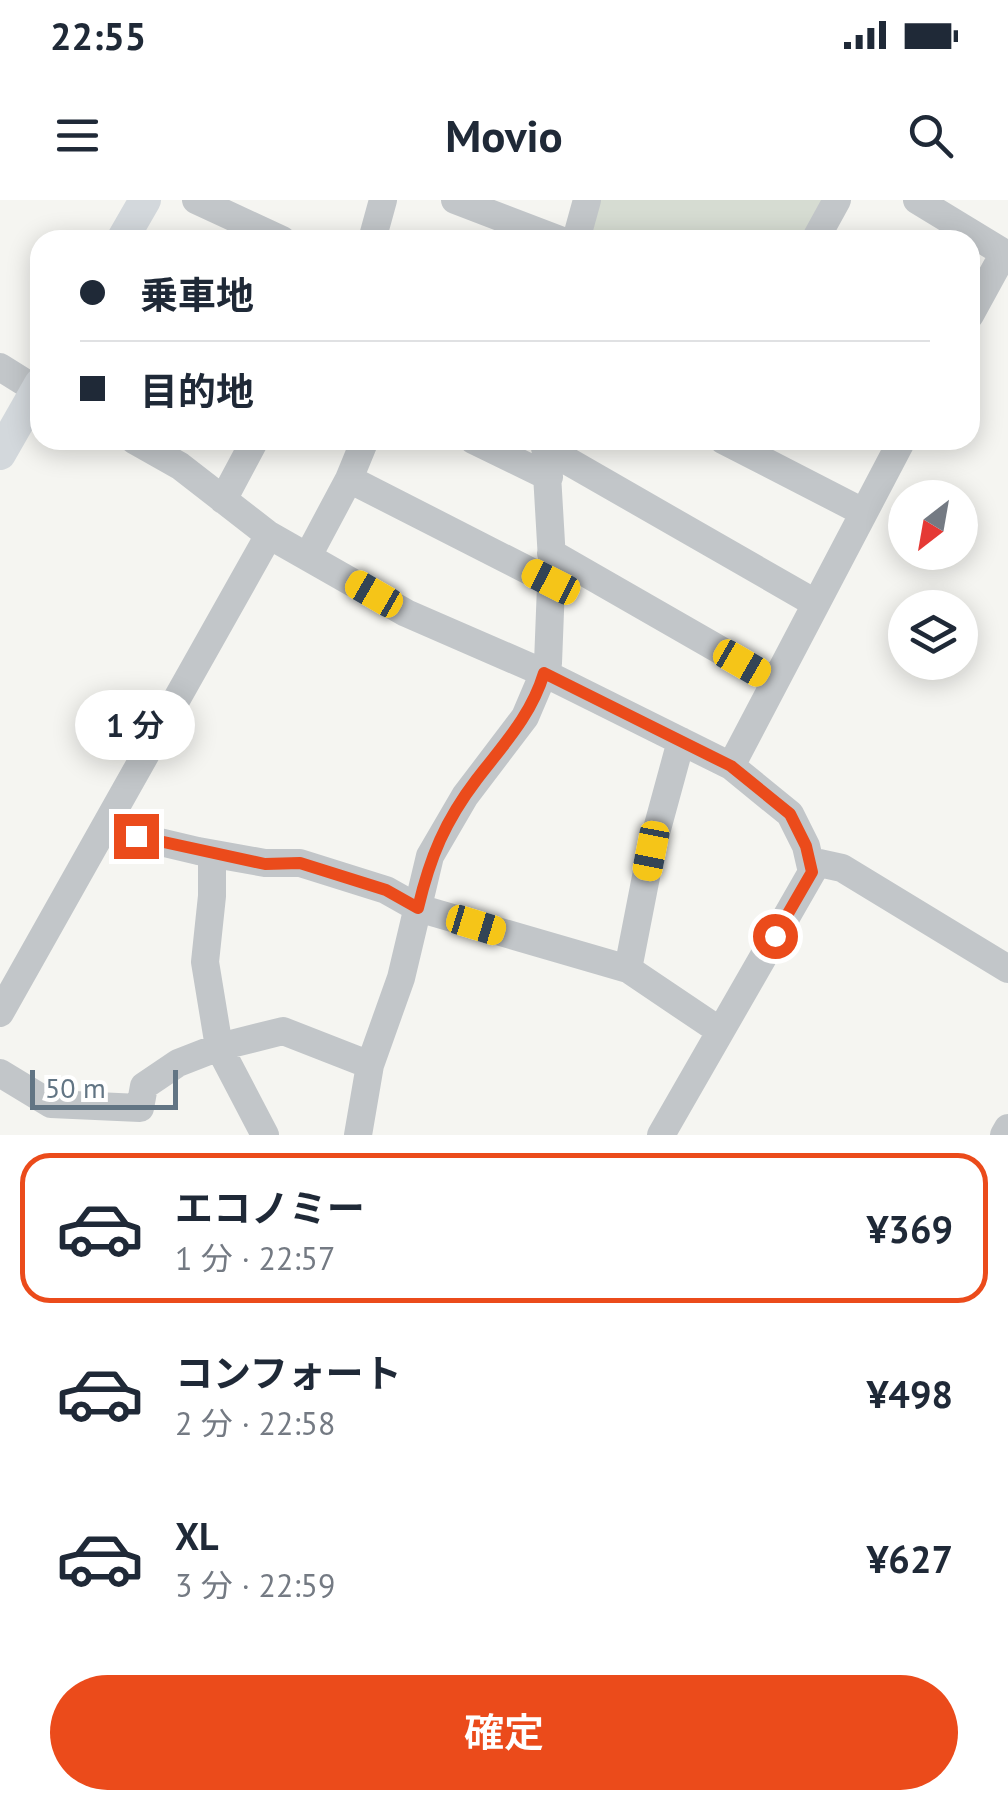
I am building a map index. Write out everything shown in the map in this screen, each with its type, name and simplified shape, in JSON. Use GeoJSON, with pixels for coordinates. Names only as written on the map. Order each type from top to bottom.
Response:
{"type":"FeatureCollection","features":[{"type":"Feature","properties":{"kind":"main road"},"geometry":{"type":"LineString","coordinates":[[128,230],[146,200]]}},
{"type":"Feature","properties":{"kind":"main road"},"geometry":{"type":"LineString","coordinates":[[0,454],[30,404]]}},
{"type":"Feature","properties":{"kind":"street"},"geometry":{"type":"LineString","coordinates":[[196,200],[260,230]]}},
{"type":"Feature","properties":{"kind":"street"},"geometry":{"type":"LineString","coordinates":[[375,230],[383,200]]}},
{"type":"Feature","properties":{"kind":"street"},"geometry":{"type":"LineString","coordinates":[[455,200],[534,230]]}},
{"type":"Feature","properties":{"kind":"street"},"geometry":{"type":"LineString","coordinates":[[578,230],[586,200]]}},
{"type":"Feature","properties":{"kind":"street"},"geometry":{"type":"LineString","coordinates":[[821,230],[836,200]]}},
{"type":"Feature","properties":{"kind":"street"},"geometry":{"type":"LineString","coordinates":[[917,200],[967,230]]}},
{"type":"Feature","properties":{"kind":"street"},"geometry":{"type":"LineString","coordinates":[[980,238],[1004,252],[980,296]]}},
{"type":"Feature","properties":{"kind":"street"},"geometry":{"type":"LineString","coordinates":[[0,367],[30,384]]}},
{"type":"Feature","properties":{"kind":"street"},"geometry":{"type":"LineString","coordinates":[[154,450],[270,534],[406,613],[544,673],[731,766],[790,814],[812,872],[661,1135]]}},
{"type":"Feature","properties":{"kind":"street"},"geometry":{"type":"LineString","coordinates":[[224,500],[250,450]]}},
{"type":"Feature","properties":{"kind":"street"},"geometry":{"type":"LineString","coordinates":[[308,556],[361,450]]}},
{"type":"Feature","properties":{"kind":"street"},"geometry":{"type":"LineString","coordinates":[[494,450],[549,477]]}},
{"type":"Feature","properties":{"kind":"street"},"geometry":{"type":"LineString","coordinates":[[358,1135],[370,1065],[400,978],[430,856],[465,796],[518,726],[548,663],[552,553],[546,450]]}},
{"type":"Feature","properties":{"kind":"street"},"geometry":{"type":"LineString","coordinates":[[555,450],[816,602]]}},
{"type":"Feature","properties":{"kind":"street"},"geometry":{"type":"LineString","coordinates":[[742,450],[864,512]]}},
{"type":"Feature","properties":{"kind":"street"},"geometry":{"type":"LineString","coordinates":[[731,766],[897,450]]}},
{"type":"Feature","properties":{"kind":"street"},"geometry":{"type":"LineString","coordinates":[[349,479],[551,582]]}},
{"type":"Feature","properties":{"kind":"street"},"geometry":{"type":"LineString","coordinates":[[0,1013],[270,534]]}},
{"type":"Feature","properties":{"kind":"street"},"geometry":{"type":"LineString","coordinates":[[552,553],[774,681]]}},
{"type":"Feature","properties":{"kind":"street"},"geometry":{"type":"LineString","coordinates":[[628,969],[651,851],[681,741]]}},
{"type":"Feature","properties":{"kind":"street"},"geometry":{"type":"LineString","coordinates":[[106,829],[265,864],[300,863],[386,890],[418,908],[628,969],[720,1031]]}},
{"type":"Feature","properties":{"kind":"street"},"geometry":{"type":"LineString","coordinates":[[212,854],[212,896],[204,962],[218,1047],[265,1135]]}},
{"type":"Feature","properties":{"kind":"street"},"geometry":{"type":"LineString","coordinates":[[810,861],[842,868],[1008,968]]}},
{"type":"Feature","properties":{"kind":"street"},"geometry":{"type":"LineString","coordinates":[[0,1072],[52,1104],[140,1108],[144,1086],[178,1064],[218,1047],[283,1031],[370,1065]]}},
{"type":"Feature","properties":{"kind":"street"},"geometry":{"type":"LineString","coordinates":[[1004,1135],[1008,1128]]}},
{"type":"Feature","properties":{"kind":"shaded area"},"geometry":{"type":"Polygon","coordinates":[[[594,200],[830,200],[814,230],[586,228],[594,200]]]}},
{"type":"Feature","properties":{"kind":"route"},"geometry":{"type":"LineString","coordinates":[[136,836],[265,864],[300,863],[386,890],[418,908],[430,856],[465,796],[524,717],[544,673],[731,766],[790,814],[806,846],[812,872],[775,936]]}}]}
